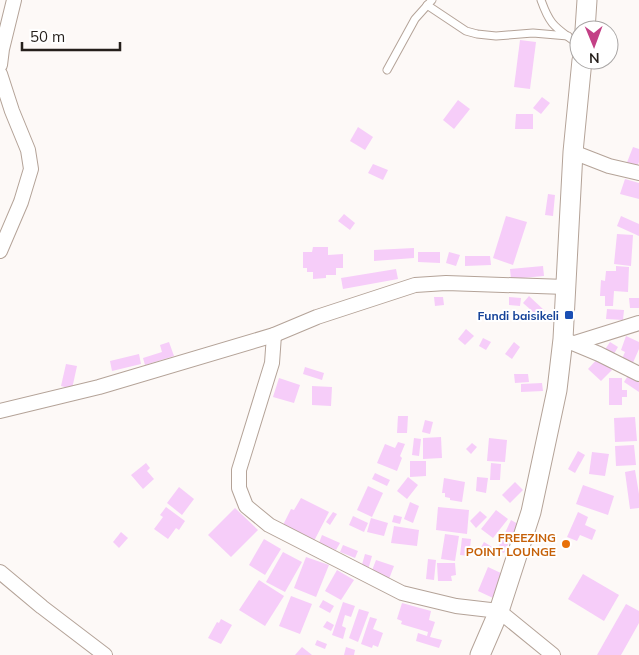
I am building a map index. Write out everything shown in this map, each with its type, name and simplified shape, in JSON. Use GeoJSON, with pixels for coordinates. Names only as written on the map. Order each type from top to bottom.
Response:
{"type":"FeatureCollection","features":[{"type":"Feature","properties":{"kind":"main road"},"geometry":{"type":"LineString","coordinates":[[580,20],[587,0]]}},
{"type":"Feature","properties":{"kind":"main road"},"geometry":{"type":"LineString","coordinates":[[480,655],[499,610],[531,512],[569,341],[566,287],[573,152],[581,70]]}},
{"type":"Feature","properties":{"kind":"street"},"geometry":{"type":"LineString","coordinates":[[0,65],[14,0]]}},
{"type":"Feature","properties":{"kind":"street"},"geometry":{"type":"LineString","coordinates":[[0,74],[12,111],[28,150],[31,169],[21,202],[0,251]]}},
{"type":"Feature","properties":{"kind":"street"},"geometry":{"type":"LineString","coordinates":[[573,152],[609,166],[639,173]]}},
{"type":"Feature","properties":{"kind":"street"},"geometry":{"type":"LineString","coordinates":[[0,411],[99,387],[274,335],[317,317],[415,285],[446,283],[566,287]]}},
{"type":"Feature","properties":{"kind":"street"},"geometry":{"type":"LineString","coordinates":[[569,341],[639,323]]}},
{"type":"Feature","properties":{"kind":"street"},"geometry":{"type":"LineString","coordinates":[[274,335],[272,363],[239,470],[239,488],[246,506],[269,525],[402,593],[456,606],[499,610],[553,655]]}},
{"type":"Feature","properties":{"kind":"street"},"geometry":{"type":"LineString","coordinates":[[569,341],[639,374]]}},
{"type":"Feature","properties":{"kind":"street"},"geometry":{"type":"LineString","coordinates":[[0,572],[106,655]]}},
{"type":"Feature","properties":{"kind":"lane"},"geometry":{"type":"LineString","coordinates":[[541,0],[547,17],[554,27],[569,31]]}},
{"type":"Feature","properties":{"kind":"lane"},"geometry":{"type":"LineString","coordinates":[[387,70],[414,19],[430,3],[459,27],[477,34],[496,36],[569,33]]}},
{"type":"Feature","properties":{"kind":"building"},"geometry":{"type":"Polygon","coordinates":[[[520,40],[536,42],[530,89],[514,87],[520,40]]]}},
{"type":"Feature","properties":{"kind":"building"},"geometry":{"type":"Polygon","coordinates":[[[542,97],[550,103],[541,114],[533,108],[542,97]]]}},
{"type":"Feature","properties":{"kind":"building"},"geometry":{"type":"Polygon","coordinates":[[[458,100],[470,109],[454,129],[443,120],[458,100]]]}},
{"type":"Feature","properties":{"kind":"building"},"geometry":{"type":"Polygon","coordinates":[[[516,114],[533,114],[533,129],[515,129],[516,114]]]}},
{"type":"Feature","properties":{"kind":"building"},"geometry":{"type":"Polygon","coordinates":[[[358,127],[373,137],[365,150],[350,141],[358,127]]]}},
{"type":"Feature","properties":{"kind":"building"},"geometry":{"type":"Polygon","coordinates":[[[633,147],[639,149],[639,162],[636,169],[626,165],[633,147]]]}},
{"type":"Feature","properties":{"kind":"building"},"geometry":{"type":"Polygon","coordinates":[[[373,164],[388,170],[383,180],[368,173],[373,164]]]}},
{"type":"Feature","properties":{"kind":"building"},"geometry":{"type":"Polygon","coordinates":[[[625,179],[639,183],[639,199],[620,194],[625,179]]]}},
{"type":"Feature","properties":{"kind":"building"},"geometry":{"type":"Polygon","coordinates":[[[548,194],[555,195],[553,216],[545,215],[548,194]]]}},
{"type":"Feature","properties":{"kind":"building"},"geometry":{"type":"Polygon","coordinates":[[[344,214],[355,223],[350,230],[338,221],[344,214]]]}},
{"type":"Feature","properties":{"kind":"building"},"geometry":{"type":"Polygon","coordinates":[[[506,216],[527,222],[513,265],[493,258],[506,216]]]}},
{"type":"Feature","properties":{"kind":"building"},"geometry":{"type":"Polygon","coordinates":[[[621,216],[639,224],[639,236],[617,226],[621,216]]]}},
{"type":"Feature","properties":{"kind":"building"},"geometry":{"type":"Polygon","coordinates":[[[617,234],[633,235],[631,266],[614,264],[617,234]]]}},
{"type":"Feature","properties":{"kind":"building"},"geometry":{"type":"Polygon","coordinates":[[[313,247],[328,247],[328,255],[343,254],[343,268],[336,268],[336,275],[326,275],[326,278],[313,279],[313,272],[307,272],[307,268],[303,268],[303,252],[312,252],[313,247]]]}},
{"type":"Feature","properties":{"kind":"building"},"geometry":{"type":"Polygon","coordinates":[[[414,248],[414,258],[374,261],[374,250],[414,248]]]}},
{"type":"Feature","properties":{"kind":"building"},"geometry":{"type":"Polygon","coordinates":[[[418,252],[440,252],[440,263],[418,262],[418,252]]]}},
{"type":"Feature","properties":{"kind":"building"},"geometry":{"type":"Polygon","coordinates":[[[449,252],[460,255],[456,266],[446,263],[449,252]]]}},
{"type":"Feature","properties":{"kind":"building"},"geometry":{"type":"Polygon","coordinates":[[[465,256],[490,256],[491,265],[465,266],[465,256]]]}},
{"type":"Feature","properties":{"kind":"building"},"geometry":{"type":"Polygon","coordinates":[[[543,266],[544,276],[511,279],[510,269],[543,266]]]}},
{"type":"Feature","properties":{"kind":"building"},"geometry":{"type":"Polygon","coordinates":[[[616,266],[629,267],[628,292],[614,291],[613,306],[605,306],[605,296],[600,296],[601,280],[605,281],[606,271],[616,271],[616,266]]]}},
{"type":"Feature","properties":{"kind":"building"},"geometry":{"type":"Polygon","coordinates":[[[396,269],[398,279],[343,289],[341,278],[396,269]]]}},
{"type":"Feature","properties":{"kind":"building"},"geometry":{"type":"Polygon","coordinates":[[[529,296],[545,311],[539,317],[523,303],[529,296]]]}},
{"type":"Feature","properties":{"kind":"building"},"geometry":{"type":"Polygon","coordinates":[[[434,297],[443,297],[444,305],[435,306],[434,297]]]}},
{"type":"Feature","properties":{"kind":"building"},"geometry":{"type":"Polygon","coordinates":[[[509,297],[521,298],[520,306],[509,305],[509,297]]]}},
{"type":"Feature","properties":{"kind":"building"},"geometry":{"type":"Polygon","coordinates":[[[629,298],[639,298],[639,308],[630,308],[629,298]]]}},
{"type":"Feature","properties":{"kind":"building"},"geometry":{"type":"Polygon","coordinates":[[[607,309],[624,310],[623,320],[606,319],[607,309]]]}},
{"type":"Feature","properties":{"kind":"building"},"geometry":{"type":"Polygon","coordinates":[[[466,329],[474,336],[465,345],[458,339],[466,329]]]}},
{"type":"Feature","properties":{"kind":"building"},"geometry":{"type":"Polygon","coordinates":[[[626,336],[639,342],[639,349],[632,365],[621,361],[625,352],[621,350],[626,336]]]}},
{"type":"Feature","properties":{"kind":"building"},"geometry":{"type":"Polygon","coordinates":[[[483,338],[491,342],[486,350],[479,346],[483,338]]]}},
{"type":"Feature","properties":{"kind":"building"},"geometry":{"type":"Polygon","coordinates":[[[169,342],[174,356],[145,365],[143,358],[162,352],[160,345],[169,342]]]}},
{"type":"Feature","properties":{"kind":"building"},"geometry":{"type":"Polygon","coordinates":[[[514,342],[520,347],[512,359],[505,354],[514,342]]]}},
{"type":"Feature","properties":{"kind":"building"},"geometry":{"type":"Polygon","coordinates":[[[610,342],[618,347],[612,357],[604,351],[610,342]]]}},
{"type":"Feature","properties":{"kind":"building"},"geometry":{"type":"Polygon","coordinates":[[[139,354],[141,364],[112,371],[110,361],[139,354]]]}},
{"type":"Feature","properties":{"kind":"building"},"geometry":{"type":"Polygon","coordinates":[[[599,357],[612,370],[601,381],[588,369],[599,357]]]}},
{"type":"Feature","properties":{"kind":"building"},"geometry":{"type":"Polygon","coordinates":[[[66,364],[77,366],[72,389],[61,386],[66,364]]]}},
{"type":"Feature","properties":{"kind":"building"},"geometry":{"type":"Polygon","coordinates":[[[305,367],[324,373],[322,380],[303,374],[305,367]]]}},
{"type":"Feature","properties":{"kind":"building"},"geometry":{"type":"Polygon","coordinates":[[[514,374],[528,374],[529,382],[515,383],[514,374]]]}},
{"type":"Feature","properties":{"kind":"building"},"geometry":{"type":"Polygon","coordinates":[[[629,374],[639,380],[639,392],[624,382],[629,374]]]}},
{"type":"Feature","properties":{"kind":"building"},"geometry":{"type":"Polygon","coordinates":[[[279,378],[300,385],[294,403],[273,397],[279,378]]]}},
{"type":"Feature","properties":{"kind":"building"},"geometry":{"type":"Polygon","coordinates":[[[609,378],[622,378],[622,390],[627,390],[627,397],[622,397],[622,405],[609,405],[609,378]]]}},
{"type":"Feature","properties":{"kind":"building"},"geometry":{"type":"Polygon","coordinates":[[[542,383],[543,391],[521,392],[521,384],[542,383]]]}},
{"type":"Feature","properties":{"kind":"building"},"geometry":{"type":"Polygon","coordinates":[[[312,386],[332,387],[331,406],[312,405],[312,386]]]}},
{"type":"Feature","properties":{"kind":"building"},"geometry":{"type":"Polygon","coordinates":[[[398,416],[408,416],[407,433],[397,433],[398,416]]]}},
{"type":"Feature","properties":{"kind":"building"},"geometry":{"type":"Polygon","coordinates":[[[635,417],[637,441],[615,442],[614,418],[635,417]]]}},
{"type":"Feature","properties":{"kind":"building"},"geometry":{"type":"Polygon","coordinates":[[[425,420],[433,422],[430,434],[422,432],[425,420]]]}},
{"type":"Feature","properties":{"kind":"building"},"geometry":{"type":"Polygon","coordinates":[[[441,437],[442,458],[423,459],[423,438],[441,437]]]}},
{"type":"Feature","properties":{"kind":"building"},"geometry":{"type":"Polygon","coordinates":[[[414,438],[421,439],[419,456],[412,455],[414,438]]]}},
{"type":"Feature","properties":{"kind":"building"},"geometry":{"type":"Polygon","coordinates":[[[489,438],[507,440],[505,462],[487,461],[489,438]]]}},
{"type":"Feature","properties":{"kind":"building"},"geometry":{"type":"Polygon","coordinates":[[[398,442],[405,444],[397,471],[377,463],[385,444],[395,448],[398,442]]]}},
{"type":"Feature","properties":{"kind":"building"},"geometry":{"type":"Polygon","coordinates":[[[472,443],[477,447],[471,454],[466,449],[472,443]]]}},
{"type":"Feature","properties":{"kind":"building"},"geometry":{"type":"Polygon","coordinates":[[[634,445],[636,465],[616,466],[615,446],[634,445]]]}},
{"type":"Feature","properties":{"kind":"building"},"geometry":{"type":"Polygon","coordinates":[[[578,451],[585,455],[575,473],[568,469],[578,451]]]}},
{"type":"Feature","properties":{"kind":"building"},"geometry":{"type":"Polygon","coordinates":[[[592,452],[609,454],[605,476],[589,474],[592,452]]]}},
{"type":"Feature","properties":{"kind":"building"},"geometry":{"type":"Polygon","coordinates":[[[410,461],[426,461],[426,476],[410,477],[410,461]]]}},
{"type":"Feature","properties":{"kind":"building"},"geometry":{"type":"Polygon","coordinates":[[[146,463],[150,468],[147,471],[154,479],[143,489],[131,475],[146,463]]]}},
{"type":"Feature","properties":{"kind":"building"},"geometry":{"type":"Polygon","coordinates":[[[491,463],[501,464],[500,480],[490,480],[491,463]]]}},
{"type":"Feature","properties":{"kind":"building"},"geometry":{"type":"Polygon","coordinates":[[[635,470],[639,508],[630,509],[625,472],[635,470]]]}},
{"type":"Feature","properties":{"kind":"building"},"geometry":{"type":"Polygon","coordinates":[[[375,473],[390,480],[387,486],[372,479],[375,473]]]}},
{"type":"Feature","properties":{"kind":"building"},"geometry":{"type":"Polygon","coordinates":[[[408,477],[418,485],[407,499],[397,491],[408,477]]]}},
{"type":"Feature","properties":{"kind":"building"},"geometry":{"type":"Polygon","coordinates":[[[477,477],[488,478],[486,493],[476,491],[477,477]]]}},
{"type":"Feature","properties":{"kind":"building"},"geometry":{"type":"Polygon","coordinates":[[[444,478],[465,482],[462,502],[450,500],[450,498],[445,497],[445,493],[442,493],[444,478]]]}},
{"type":"Feature","properties":{"kind":"building"},"geometry":{"type":"Polygon","coordinates":[[[515,482],[523,490],[510,503],[502,495],[515,482]]]}},
{"type":"Feature","properties":{"kind":"building"},"geometry":{"type":"Polygon","coordinates":[[[583,485],[614,496],[608,515],[576,504],[583,485]]]}},
{"type":"Feature","properties":{"kind":"building"},"geometry":{"type":"Polygon","coordinates":[[[368,486],[383,493],[372,517],[357,510],[368,486]]]}},
{"type":"Feature","properties":{"kind":"building"},"geometry":{"type":"Polygon","coordinates":[[[179,487],[194,499],[182,515],[167,503],[179,487]]]}},
{"type":"Feature","properties":{"kind":"building"},"geometry":{"type":"Polygon","coordinates":[[[301,498],[329,512],[314,541],[283,525],[291,509],[294,510],[301,498]]]}},
{"type":"Feature","properties":{"kind":"building"},"geometry":{"type":"Polygon","coordinates":[[[410,502],[419,506],[413,523],[404,519],[410,502]]]}},
{"type":"Feature","properties":{"kind":"building"},"geometry":{"type":"Polygon","coordinates":[[[166,507],[185,521],[179,530],[176,528],[168,539],[154,529],[163,517],[160,515],[166,507]]]}},
{"type":"Feature","properties":{"kind":"building"},"geometry":{"type":"Polygon","coordinates":[[[438,507],[469,510],[467,534],[436,530],[438,507]]]}},
{"type":"Feature","properties":{"kind":"building"},"geometry":{"type":"Polygon","coordinates":[[[235,508],[258,530],[231,557],[208,535],[235,508]]]}},
{"type":"Feature","properties":{"kind":"building"},"geometry":{"type":"Polygon","coordinates":[[[496,510],[508,519],[493,538],[481,529],[496,510]]]}},
{"type":"Feature","properties":{"kind":"building"},"geometry":{"type":"Polygon","coordinates":[[[480,511],[487,517],[476,528],[470,521],[480,511]]]}},
{"type":"Feature","properties":{"kind":"building"},"geometry":{"type":"Polygon","coordinates":[[[333,512],[337,514],[330,525],[326,522],[333,512]]]}},
{"type":"Feature","properties":{"kind":"building"},"geometry":{"type":"Polygon","coordinates":[[[578,512],[588,517],[585,525],[596,530],[592,540],[580,535],[577,541],[567,537],[578,512]]]}},
{"type":"Feature","properties":{"kind":"building"},"geometry":{"type":"Polygon","coordinates":[[[394,515],[402,517],[400,524],[392,522],[394,515]]]}},
{"type":"Feature","properties":{"kind":"building"},"geometry":{"type":"Polygon","coordinates":[[[353,516],[368,523],[364,532],[349,525],[353,516]]]}},
{"type":"Feature","properties":{"kind":"building"},"geometry":{"type":"Polygon","coordinates":[[[371,518],[388,523],[384,536],[367,532],[371,518]]]}},
{"type":"Feature","properties":{"kind":"building"},"geometry":{"type":"Polygon","coordinates":[[[511,520],[518,524],[504,553],[497,550],[511,520]]]}},
{"type":"Feature","properties":{"kind":"building"},"geometry":{"type":"Polygon","coordinates":[[[394,526],[419,530],[417,546],[391,543],[394,526]]]}},
{"type":"Feature","properties":{"kind":"building"},"geometry":{"type":"Polygon","coordinates":[[[121,532],[128,538],[119,548],[113,542],[121,532]]]}},
{"type":"Feature","properties":{"kind":"building"},"geometry":{"type":"Polygon","coordinates":[[[445,534],[459,536],[455,561],[441,559],[445,534]]]}},
{"type":"Feature","properties":{"kind":"building"},"geometry":{"type":"Polygon","coordinates":[[[322,535],[340,543],[336,550],[319,543],[322,535]]]}},
{"type":"Feature","properties":{"kind":"building"},"geometry":{"type":"Polygon","coordinates":[[[462,538],[471,539],[469,556],[460,555],[462,538]]]}},
{"type":"Feature","properties":{"kind":"building"},"geometry":{"type":"Polygon","coordinates":[[[264,539],[281,549],[265,575],[249,565],[264,539]]]}},
{"type":"Feature","properties":{"kind":"building"},"geometry":{"type":"Polygon","coordinates":[[[484,542],[497,550],[493,557],[480,549],[484,542]]]}},
{"type":"Feature","properties":{"kind":"building"},"geometry":{"type":"Polygon","coordinates":[[[343,545],[358,551],[355,558],[340,552],[343,545]]]}},
{"type":"Feature","properties":{"kind":"building"},"geometry":{"type":"Polygon","coordinates":[[[283,552],[302,562],[285,592],[266,582],[283,552]]]}},
{"type":"Feature","properties":{"kind":"building"},"geometry":{"type":"Polygon","coordinates":[[[365,554],[372,556],[368,570],[361,568],[365,554]]]}},
{"type":"Feature","properties":{"kind":"building"},"geometry":{"type":"Polygon","coordinates":[[[306,557],[329,565],[316,597],[294,588],[306,557]]]}},
{"type":"Feature","properties":{"kind":"building"},"geometry":{"type":"Polygon","coordinates":[[[428,559],[436,560],[434,580],[426,579],[428,559]]]}},
{"type":"Feature","properties":{"kind":"building"},"geometry":{"type":"Polygon","coordinates":[[[376,560],[394,566],[389,579],[371,573],[376,560]]]}},
{"type":"Feature","properties":{"kind":"building"},"geometry":{"type":"Polygon","coordinates":[[[437,563],[455,563],[456,575],[451,576],[452,581],[438,581],[437,563]]]}},
{"type":"Feature","properties":{"kind":"building"},"geometry":{"type":"Polygon","coordinates":[[[488,567],[503,574],[493,598],[478,591],[488,567]]]}},
{"type":"Feature","properties":{"kind":"building"},"geometry":{"type":"Polygon","coordinates":[[[337,570],[354,580],[341,600],[325,591],[337,570]]]}},
{"type":"Feature","properties":{"kind":"building"},"geometry":{"type":"Polygon","coordinates":[[[583,574],[619,595],[604,621],[568,599],[583,574]]]}},
{"type":"Feature","properties":{"kind":"building"},"geometry":{"type":"Polygon","coordinates":[[[259,580],[284,596],[265,626],[239,610],[259,580]]]}},
{"type":"Feature","properties":{"kind":"building"},"geometry":{"type":"Polygon","coordinates":[[[291,596],[312,604],[300,634],[279,626],[291,596]]]}},
{"type":"Feature","properties":{"kind":"building"},"geometry":{"type":"Polygon","coordinates":[[[323,600],[334,606],[330,613],[319,607],[323,600]]]}},
{"type":"Feature","properties":{"kind":"building"},"geometry":{"type":"Polygon","coordinates":[[[343,602],[355,606],[351,617],[345,615],[342,626],[346,628],[343,639],[332,635],[343,602]]]}},
{"type":"Feature","properties":{"kind":"building"},"geometry":{"type":"Polygon","coordinates":[[[402,603],[431,611],[429,620],[435,622],[430,637],[442,640],[439,648],[416,641],[418,633],[427,636],[428,632],[401,624],[402,621],[397,619],[402,603]]]}},
{"type":"Feature","properties":{"kind":"building"},"geometry":{"type":"Polygon","coordinates":[[[626,604],[639,611],[639,623],[621,655],[597,655],[626,604]]]}},
{"type":"Feature","properties":{"kind":"building"},"geometry":{"type":"Polygon","coordinates":[[[359,609],[369,612],[358,642],[349,638],[359,609]]]}},
{"type":"Feature","properties":{"kind":"building"},"geometry":{"type":"Polygon","coordinates":[[[370,617],[377,619],[373,629],[383,633],[378,647],[373,645],[372,648],[361,644],[370,617]]]}},
{"type":"Feature","properties":{"kind":"building"},"geometry":{"type":"Polygon","coordinates":[[[221,619],[232,625],[221,644],[208,638],[217,622],[219,623],[221,619]]]}},
{"type":"Feature","properties":{"kind":"building"},"geometry":{"type":"Polygon","coordinates":[[[327,621],[334,625],[331,631],[323,627],[327,621]]]}},
{"type":"Feature","properties":{"kind":"building"},"geometry":{"type":"Polygon","coordinates":[[[317,640],[327,644],[325,649],[315,645],[317,640]]]}},
{"type":"Feature","properties":{"kind":"building"},"geometry":{"type":"Polygon","coordinates":[[[302,647],[312,655],[295,655],[302,647]]]}},
{"type":"Feature","properties":{"kind":"building"},"geometry":{"type":"Polygon","coordinates":[[[346,647],[355,650],[354,655],[344,655],[346,647]]]}},
{"type":"Feature","properties":{"kind":"place","name":"Fundi baisikeli"},"geometry":{"type":"Point","coordinates":[569,315]}},
{"type":"Feature","properties":{"kind":"place","name":"FREEZING POINT LOUNGE"},"geometry":{"type":"Point","coordinates":[566,544]}}]}
